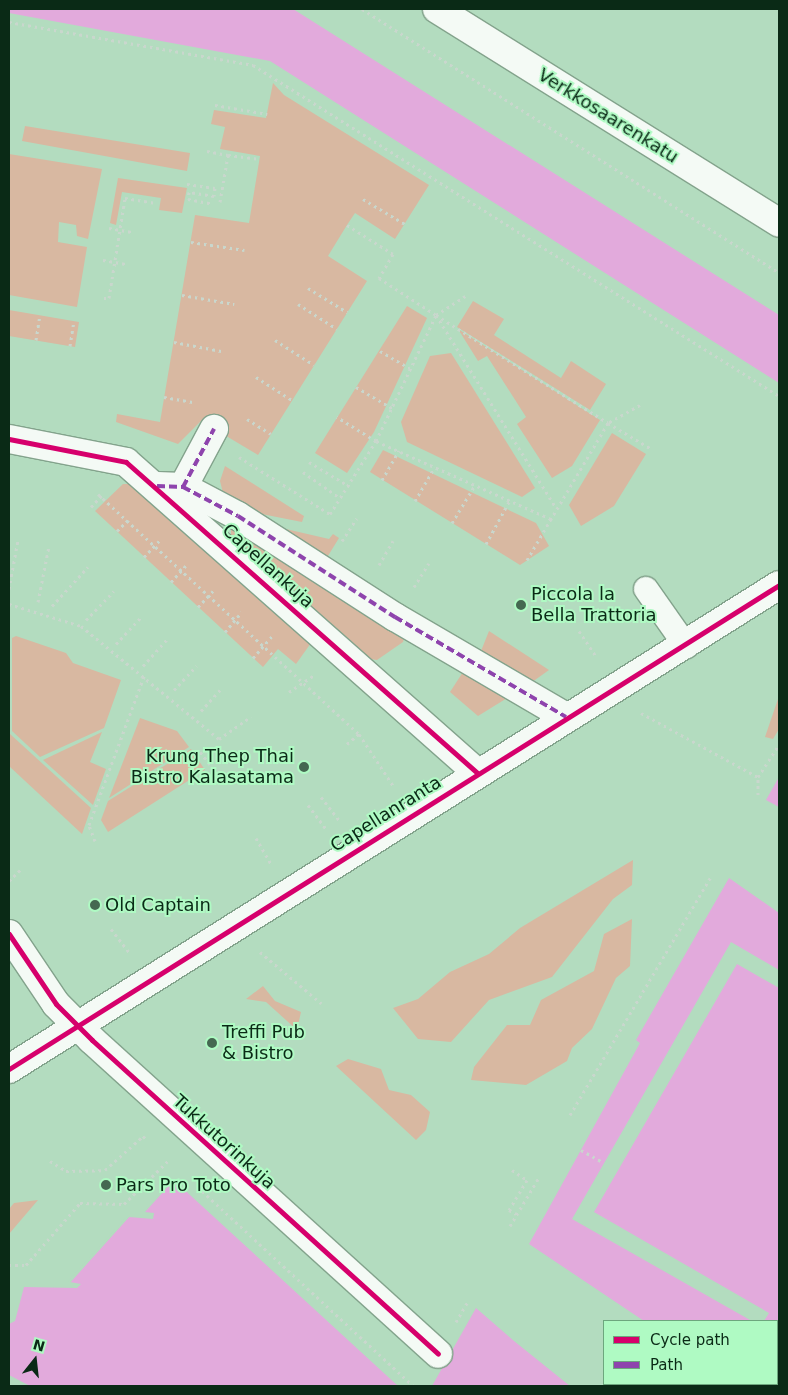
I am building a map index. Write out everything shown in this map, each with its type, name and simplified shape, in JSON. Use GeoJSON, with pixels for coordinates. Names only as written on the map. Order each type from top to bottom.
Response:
{"type":"FeatureCollection","features":[{"type":"Feature","properties":{"kind":"street","name":"Verkkosaarenkatu"},"geometry":{"type":"LineString","coordinates":[[437,9],[779,222]]}},
{"type":"Feature","properties":{"kind":"street"},"geometry":{"type":"LineString","coordinates":[[212,434],[170,487],[238,516],[396,617],[566,717]]}},
{"type":"Feature","properties":{"kind":"street","name":"Capellankuja"},"geometry":{"type":"LineString","coordinates":[[9,439],[126,462],[170,487],[477,773]]}},
{"type":"Feature","properties":{"kind":"street","name":"Capellanranta"},"geometry":{"type":"LineString","coordinates":[[9,1069],[566,717],[686,646],[779,585]]}},
{"type":"Feature","properties":{"kind":"street","name":"Tukkutorinkuja"},"geometry":{"type":"LineString","coordinates":[[9,934],[56,1004],[77,1025],[438,1354]]}},
{"type":"Feature","properties":{"kind":"lane"},"geometry":{"type":"LineString","coordinates":[[646,589],[686,646]]}},
{"type":"Feature","properties":{"kind":"path"},"geometry":{"type":"LineString","coordinates":[[362,9],[779,273]]}},
{"type":"Feature","properties":{"kind":"path"},"geometry":{"type":"LineString","coordinates":[[9,22],[253,65],[779,396]]}},
{"type":"Feature","properties":{"kind":"path"},"geometry":{"type":"LineString","coordinates":[[215,105],[267,114]]}},
{"type":"Feature","properties":{"kind":"path"},"geometry":{"type":"LineString","coordinates":[[207,151],[259,159]]}},
{"type":"Feature","properties":{"kind":"path"},"geometry":{"type":"LineString","coordinates":[[220,202],[228,155]]}},
{"type":"Feature","properties":{"kind":"path"},"geometry":{"type":"LineString","coordinates":[[187,184],[215,188],[214,196],[189,192],[188,199],[212,204]]}},
{"type":"Feature","properties":{"kind":"path"},"geometry":{"type":"LineString","coordinates":[[104,298],[109,298],[125,198],[155,203]]}},
{"type":"Feature","properties":{"kind":"path"},"geometry":{"type":"LineString","coordinates":[[363,199],[404,224]]}},
{"type":"Feature","properties":{"kind":"path"},"geometry":{"type":"LineString","coordinates":[[347,225],[393,254],[379,278],[650,448]]}},
{"type":"Feature","properties":{"kind":"path"},"geometry":{"type":"LineString","coordinates":[[109,228],[132,232]]}},
{"type":"Feature","properties":{"kind":"path"},"geometry":{"type":"LineString","coordinates":[[191,242],[244,250]]}},
{"type":"Feature","properties":{"kind":"path"},"geometry":{"type":"LineString","coordinates":[[103,260],[126,264]]}},
{"type":"Feature","properties":{"kind":"path"},"geometry":{"type":"LineString","coordinates":[[308,288],[347,312]]}},
{"type":"Feature","properties":{"kind":"path"},"geometry":{"type":"LineString","coordinates":[[182,295],[234,304]]}},
{"type":"Feature","properties":{"kind":"path"},"geometry":{"type":"LineString","coordinates":[[212,434],[330,514],[376,441],[409,368],[436,315],[465,296]]}},
{"type":"Feature","properties":{"kind":"path"},"geometry":{"type":"LineString","coordinates":[[298,304],[337,329]]}},
{"type":"Feature","properties":{"kind":"path"},"geometry":{"type":"LineString","coordinates":[[436,315],[556,508]]}},
{"type":"Feature","properties":{"kind":"path"},"geometry":{"type":"LineString","coordinates":[[36,340],[40,316]]}},
{"type":"Feature","properties":{"kind":"path"},"geometry":{"type":"LineString","coordinates":[[70,346],[74,322]]}},
{"type":"Feature","properties":{"kind":"path"},"geometry":{"type":"LineString","coordinates":[[275,340],[314,365]]}},
{"type":"Feature","properties":{"kind":"path"},"geometry":{"type":"LineString","coordinates":[[174,342],[221,350]]}},
{"type":"Feature","properties":{"kind":"path"},"geometry":{"type":"LineString","coordinates":[[380,351],[409,368]]}},
{"type":"Feature","properties":{"kind":"path"},"geometry":{"type":"LineString","coordinates":[[256,377],[292,400]]}},
{"type":"Feature","properties":{"kind":"path"},"geometry":{"type":"LineString","coordinates":[[356,387],[392,408]]}},
{"type":"Feature","properties":{"kind":"path"},"geometry":{"type":"LineString","coordinates":[[164,397],[198,403]]}},
{"type":"Feature","properties":{"kind":"path"},"geometry":{"type":"LineString","coordinates":[[527,560],[556,508],[608,423],[640,405]]}},
{"type":"Feature","properties":{"kind":"path"},"geometry":{"type":"LineString","coordinates":[[240,414],[271,434]]}},
{"type":"Feature","properties":{"kind":"path"},"geometry":{"type":"LineString","coordinates":[[337,417],[376,441],[551,519]]}},
{"type":"Feature","properties":{"kind":"path"},"geometry":{"type":"LineString","coordinates":[[382,480],[399,451]]}},
{"type":"Feature","properties":{"kind":"path"},"geometry":{"type":"LineString","coordinates":[[309,462],[349,486]]}},
{"type":"Feature","properties":{"kind":"path"},"geometry":{"type":"LineString","coordinates":[[415,500],[434,467]]}},
{"type":"Feature","properties":{"kind":"path"},"geometry":{"type":"LineString","coordinates":[[303,472],[340,498]]}},
{"type":"Feature","properties":{"kind":"path"},"geometry":{"type":"LineString","coordinates":[[452,523],[474,485]]}},
{"type":"Feature","properties":{"kind":"path"},"geometry":{"type":"LineString","coordinates":[[95,491],[359,734],[394,788]]}},
{"type":"Feature","properties":{"kind":"path"},"geometry":{"type":"LineString","coordinates":[[486,544],[510,500]]}},
{"type":"Feature","properties":{"kind":"path"},"geometry":{"type":"LineString","coordinates":[[9,589],[18,540]]}},
{"type":"Feature","properties":{"kind":"path"},"geometry":{"type":"LineString","coordinates":[[38,602],[49,546]]}},
{"type":"Feature","properties":{"kind":"path"},"geometry":{"type":"LineString","coordinates":[[52,606],[88,567]]}},
{"type":"Feature","properties":{"kind":"path"},"geometry":{"type":"LineString","coordinates":[[86,620],[114,591]]}},
{"type":"Feature","properties":{"kind":"path"},"geometry":{"type":"LineString","coordinates":[[9,604],[81,626],[219,739],[251,717]]}},
{"type":"Feature","properties":{"kind":"path"},"geometry":{"type":"LineString","coordinates":[[116,644],[142,616]]}},
{"type":"Feature","properties":{"kind":"path"},"geometry":{"type":"LineString","coordinates":[[143,666],[167,639]]}},
{"type":"Feature","properties":{"kind":"path"},"geometry":{"type":"LineString","coordinates":[[174,690],[196,666]]}},
{"type":"Feature","properties":{"kind":"path"},"geometry":{"type":"LineString","coordinates":[[95,841],[90,825],[144,676]]}},
{"type":"Feature","properties":{"kind":"path"},"geometry":{"type":"LineString","coordinates":[[201,712],[221,689]]}},
{"type":"Feature","properties":{"kind":"path"},"geometry":{"type":"LineString","coordinates":[[638,711],[758,778]]}},
{"type":"Feature","properties":{"kind":"path"},"geometry":{"type":"LineString","coordinates":[[347,744],[359,734]]}},
{"type":"Feature","properties":{"kind":"path"},"geometry":{"type":"LineString","coordinates":[[758,795],[758,778],[779,744]]}},
{"type":"Feature","properties":{"kind":"path"},"geometry":{"type":"LineString","coordinates":[[200,752],[212,767]]}},
{"type":"Feature","properties":{"kind":"path"},"geometry":{"type":"LineString","coordinates":[[321,797],[340,822]]}},
{"type":"Feature","properties":{"kind":"path"},"geometry":{"type":"LineString","coordinates":[[308,805],[327,830]]}},
{"type":"Feature","properties":{"kind":"path"},"geometry":{"type":"LineString","coordinates":[[256,838],[272,866]]}},
{"type":"Feature","properties":{"kind":"path"},"geometry":{"type":"LineString","coordinates":[[9,881],[20,870]]}},
{"type":"Feature","properties":{"kind":"path"},"geometry":{"type":"LineString","coordinates":[[570,1115],[711,877]]}},
{"type":"Feature","properties":{"kind":"path"},"geometry":{"type":"LineString","coordinates":[[111,929],[130,953]]}},
{"type":"Feature","properties":{"kind":"path"},"geometry":{"type":"LineString","coordinates":[[268,958],[321,1003]]}},
{"type":"Feature","properties":{"kind":"path"},"geometry":{"type":"LineString","coordinates":[[50,1161],[66,1171],[105,1170],[143,1136],[153,1146]]}},
{"type":"Feature","properties":{"kind":"path"},"geometry":{"type":"LineString","coordinates":[[581,1150],[604,1162]]}},
{"type":"Feature","properties":{"kind":"path"},"geometry":{"type":"LineString","coordinates":[[9,1265],[26,1265],[80,1203],[124,1204],[166,1158],[174,1164]]}},
{"type":"Feature","properties":{"kind":"path"},"geometry":{"type":"LineString","coordinates":[[512,1170],[527,1180],[509,1210],[516,1214]]}},
{"type":"Feature","properties":{"kind":"path"},"geometry":{"type":"LineString","coordinates":[[510,1226],[538,1179]]}},
{"type":"Feature","properties":{"kind":"path"},"geometry":{"type":"LineString","coordinates":[[195,1184],[413,1386]]}},
{"type":"Feature","properties":{"kind":"shaded area"},"geometry":{"type":"Polygon","coordinates":[[[9,9],[293,9],[779,315],[779,383],[270,61],[9,13],[9,9]]]}},
{"type":"Feature","properties":{"kind":"shaded area"},"geometry":{"type":"Polygon","coordinates":[[[273,83],[284,95],[429,185],[395,239],[355,213],[347,225],[328,256],[367,281],[258,455],[201,421],[178,444],[116,422],[117,414],[160,422],[195,215],[249,223],[260,156],[220,149],[225,127],[211,124],[214,110],[266,118],[273,83]]]}},
{"type":"Feature","properties":{"kind":"shaded area"},"geometry":{"type":"Polygon","coordinates":[[[25,126],[190,153],[187,171],[22,141],[25,126]]]}},
{"type":"Feature","properties":{"kind":"shaded area"},"geometry":{"type":"Polygon","coordinates":[[[9,154],[102,169],[88,239],[77,236],[76,225],[59,222],[58,242],[87,247],[77,307],[9,295],[9,154]]]}},
{"type":"Feature","properties":{"kind":"shaded area"},"geometry":{"type":"Polygon","coordinates":[[[118,178],[187,188],[182,213],[159,210],[161,198],[122,192],[116,225],[110,223],[118,178]]]}},
{"type":"Feature","properties":{"kind":"shaded area"},"geometry":{"type":"Polygon","coordinates":[[[473,301],[504,319],[494,335],[561,378],[571,361],[606,384],[590,410],[457,327],[473,301]]]}},
{"type":"Feature","properties":{"kind":"shaded area"},"geometry":{"type":"Polygon","coordinates":[[[407,306],[427,318],[374,432],[347,473],[315,453],[407,306]]]}},
{"type":"Feature","properties":{"kind":"shaded area"},"geometry":{"type":"Polygon","coordinates":[[[9,310],[79,322],[75,347],[9,336],[9,310]]]}},
{"type":"Feature","properties":{"kind":"shaded area"},"geometry":{"type":"Polygon","coordinates":[[[458,329],[600,420],[572,466],[552,478],[517,424],[526,417],[487,356],[478,361],[458,329]]]}},
{"type":"Feature","properties":{"kind":"shaded area"},"geometry":{"type":"Polygon","coordinates":[[[451,353],[535,488],[522,497],[407,442],[401,422],[430,356],[451,353]]]}},
{"type":"Feature","properties":{"kind":"shaded area"},"geometry":{"type":"Polygon","coordinates":[[[612,433],[646,454],[614,506],[581,526],[569,505],[612,433]]]}},
{"type":"Feature","properties":{"kind":"shaded area"},"geometry":{"type":"Polygon","coordinates":[[[383,450],[536,523],[549,546],[520,565],[370,472],[383,450]]]}},
{"type":"Feature","properties":{"kind":"shaded area"},"geometry":{"type":"Polygon","coordinates":[[[225,466],[304,516],[302,522],[237,509],[225,501],[220,481],[225,466]]]}},
{"type":"Feature","properties":{"kind":"shaded area"},"geometry":{"type":"Polygon","coordinates":[[[123,484],[131,484],[311,643],[296,664],[278,649],[263,667],[95,511],[123,484]]]}},
{"type":"Feature","properties":{"kind":"shaded area"},"geometry":{"type":"Polygon","coordinates":[[[260,523],[329,539],[333,534],[339,538],[323,564],[260,523]]]}},
{"type":"Feature","properties":{"kind":"shaded area"},"geometry":{"type":"Polygon","coordinates":[[[231,527],[405,635],[403,642],[377,660],[370,659],[231,539],[231,527]]]}},
{"type":"Feature","properties":{"kind":"shaded area"},"geometry":{"type":"Polygon","coordinates":[[[489,631],[549,670],[528,685],[481,651],[489,631]]]}},
{"type":"Feature","properties":{"kind":"shaded area"},"geometry":{"type":"Polygon","coordinates":[[[16,636],[66,653],[73,663],[121,680],[104,728],[40,757],[12,731],[12,638],[16,636]]]}},
{"type":"Feature","properties":{"kind":"shaded area"},"geometry":{"type":"Polygon","coordinates":[[[463,672],[512,695],[478,716],[450,692],[463,672]]]}},
{"type":"Feature","properties":{"kind":"shaded area"},"geometry":{"type":"Polygon","coordinates":[[[779,696],[779,729],[773,739],[765,737],[779,696]]]}},
{"type":"Feature","properties":{"kind":"shaded area"},"geometry":{"type":"Polygon","coordinates":[[[140,718],[177,731],[189,747],[109,798],[140,718]]]}},
{"type":"Feature","properties":{"kind":"shaded area"},"geometry":{"type":"Polygon","coordinates":[[[102,732],[90,762],[106,769],[93,805],[43,760],[102,732]]]}},
{"type":"Feature","properties":{"kind":"shaded area"},"geometry":{"type":"Polygon","coordinates":[[[9,733],[91,808],[82,834],[9,766],[9,733]]]}},
{"type":"Feature","properties":{"kind":"shaded area"},"geometry":{"type":"Polygon","coordinates":[[[191,749],[205,770],[108,832],[101,820],[108,801],[191,749]]]}},
{"type":"Feature","properties":{"kind":"shaded area"},"geometry":{"type":"Polygon","coordinates":[[[779,777],[779,807],[766,800],[779,777]]]}},
{"type":"Feature","properties":{"kind":"shaded area"},"geometry":{"type":"Polygon","coordinates":[[[633,860],[632,885],[613,899],[552,977],[489,1000],[451,1042],[418,1039],[393,1008],[418,999],[450,972],[489,954],[520,928],[633,860]]]}},
{"type":"Feature","properties":{"kind":"shaded area"},"geometry":{"type":"Polygon","coordinates":[[[729,878],[779,913],[779,1386],[616,1386],[778,1385],[778,1320],[643,1320],[529,1244],[640,1043],[636,1040],[729,878]]]}},
{"type":"Feature","properties":{"kind":"shaded area"},"geometry":{"type":"Polygon","coordinates":[[[632,919],[630,966],[616,978],[592,1029],[572,1048],[567,1061],[526,1085],[471,1080],[474,1067],[507,1025],[530,1025],[541,1000],[594,971],[604,934],[632,919]]]}},
{"type":"Feature","properties":{"kind":"shaded area"},"geometry":{"type":"Polygon","coordinates":[[[263,986],[275,1001],[301,1012],[297,1030],[266,1002],[246,999],[263,986]]]}},
{"type":"Feature","properties":{"kind":"shaded area"},"geometry":{"type":"Polygon","coordinates":[[[348,1059],[381,1069],[389,1090],[411,1095],[430,1112],[426,1130],[416,1140],[336,1066],[348,1059]]]}},
{"type":"Feature","properties":{"kind":"shaded area"},"geometry":{"type":"Polygon","coordinates":[[[174,1180],[398,1386],[30,1386],[9,1375],[9,1324],[15,1321],[24,1287],[77,1288],[81,1284],[70,1282],[129,1217],[153,1219],[154,1213],[145,1212],[174,1180]]]}},
{"type":"Feature","properties":{"kind":"shaded area"},"geometry":{"type":"Polygon","coordinates":[[[38,1200],[9,1234],[9,1209],[14,1203],[38,1200]]]}},
{"type":"Feature","properties":{"kind":"shaded area"},"geometry":{"type":"Polygon","coordinates":[[[476,1308],[514,1341],[570,1386],[432,1386],[476,1308]]]}},
{"type":"Feature","properties":{"kind":"pier"},"geometry":{"type":"Polygon","coordinates":[[[731,942],[779,970],[779,988],[737,964],[594,1212],[769,1313],[765,1320],[750,1320],[572,1219],[731,942]]]}},
{"type":"Feature","properties":{"kind":"pier"},"geometry":{"type":"Polygon","coordinates":[[[126,1217],[129,1217],[69,1284],[68,1281],[126,1217]]]}},
{"type":"Feature","properties":{"kind":"marked path"},"geometry":{"type":"LineString","coordinates":[[183,487],[214,429]]}},
{"type":"Feature","properties":{"kind":"marked path"},"geometry":{"type":"LineString","coordinates":[[157,486],[183,487],[238,516],[395,617],[566,717]]}},
{"type":"Feature","properties":{"kind":"cycle path"},"geometry":{"type":"LineString","coordinates":[[9,439],[126,462],[477,773]]}},
{"type":"Feature","properties":{"kind":"cycle path"},"geometry":{"type":"LineString","coordinates":[[9,1069],[779,585]]}},
{"type":"Feature","properties":{"kind":"cycle path"},"geometry":{"type":"LineString","coordinates":[[9,934],[56,1004],[92,1040],[438,1354]]}},
{"type":"Feature","properties":{"kind":"place","name":"Piccola la Bella Trattoria"},"geometry":{"type":"Point","coordinates":[521,605]}},
{"type":"Feature","properties":{"kind":"place","name":"Krung Thep Thai Bistro Kalasatama"},"geometry":{"type":"Point","coordinates":[304,767]}},
{"type":"Feature","properties":{"kind":"place","name":"Old Captain"},"geometry":{"type":"Point","coordinates":[95,905]}},
{"type":"Feature","properties":{"kind":"place","name":"Treffi Pub & Bistro"},"geometry":{"type":"Point","coordinates":[212,1043]}},
{"type":"Feature","properties":{"kind":"place","name":"Pars Pro Toto"},"geometry":{"type":"Point","coordinates":[106,1185]}}]}
